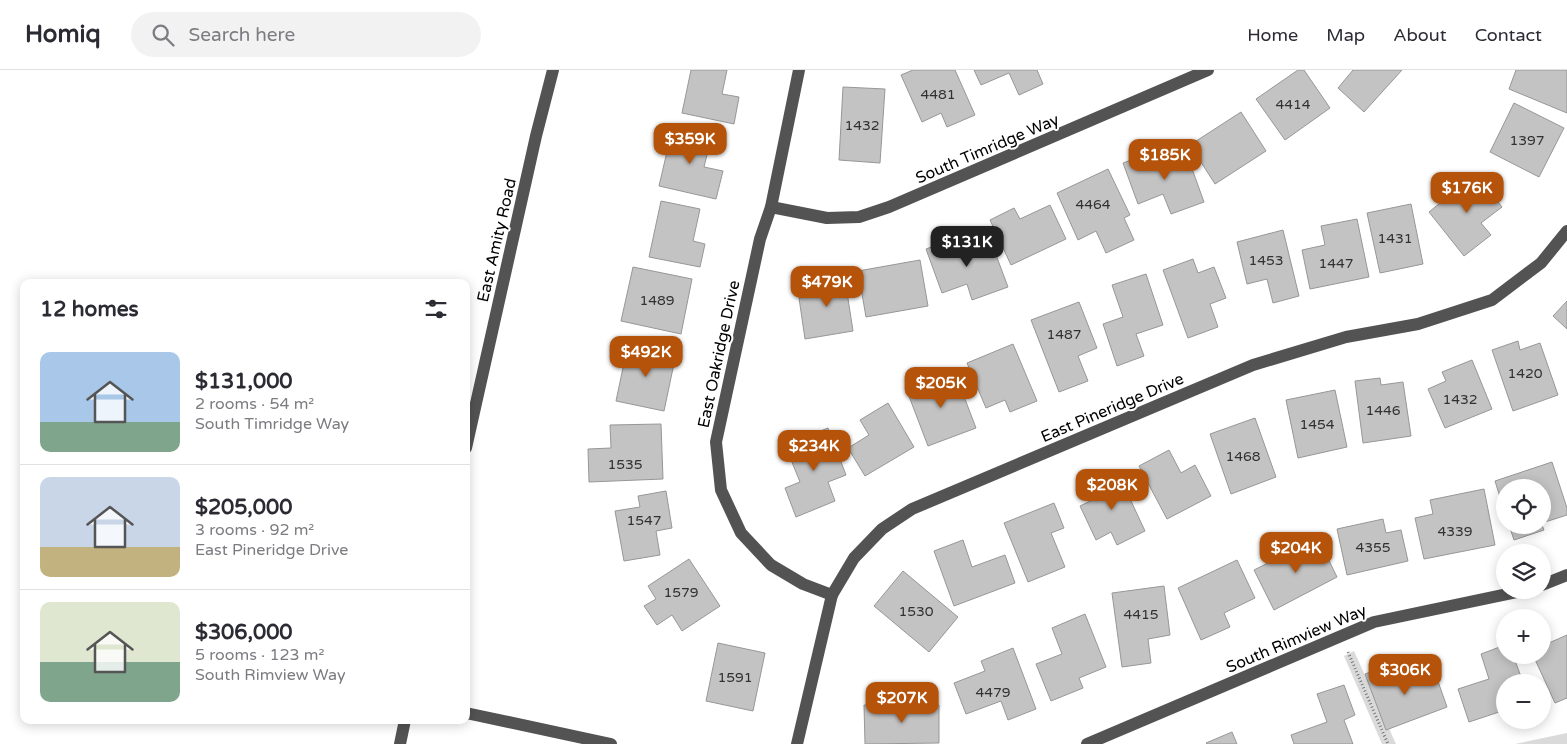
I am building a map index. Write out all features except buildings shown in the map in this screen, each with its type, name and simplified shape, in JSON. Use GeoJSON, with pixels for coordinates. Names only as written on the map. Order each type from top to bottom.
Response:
{"type":"FeatureCollection","features":[{"type":"Feature","properties":{"kind":"street","name":"East Amity Road"},"geometry":{"type":"LineString","coordinates":[[470,430],[536,136],[553,70]]}},
{"type":"Feature","properties":{"kind":"street","name":"East Oakridge Drive"},"geometry":{"type":"LineString","coordinates":[[799,70],[771,207],[760,239],[716,442],[721,490],[741,533],[771,566],[803,584],[832,594]]}},
{"type":"Feature","properties":{"kind":"street","name":"South Timridge Way"},"geometry":{"type":"LineString","coordinates":[[771,207],[827,218],[859,217],[1208,70]]}},
{"type":"Feature","properties":{"kind":"street","name":"East Pineridge Drive"},"geometry":{"type":"LineString","coordinates":[[796,744],[832,594],[854,558],[882,529],[912,509],[1253,365],[1346,337],[1418,324],[1492,300],[1541,263],[1567,231]]}},
{"type":"Feature","properties":{"kind":"street"},"geometry":{"type":"LineString","coordinates":[[1551,581],[1567,575]]}},
{"type":"Feature","properties":{"kind":"street","name":"South Rimview Way"},"geometry":{"type":"LineString","coordinates":[[1087,744],[1374,622],[1496,596]]}},
{"type":"Feature","properties":{"kind":"street"},"geometry":{"type":"LineString","coordinates":[[470,714],[611,744]]}},
{"type":"Feature","properties":{"kind":"street"},"geometry":{"type":"LineString","coordinates":[[400,744],[404,724]]}},
{"type":"Feature","properties":{"kind":"path"},"geometry":{"type":"LineString","coordinates":[[1341,636],[1388,744]]}},
{"type":"Feature","properties":{"kind":"shaded area"},"geometry":{"type":"Polygon","coordinates":[[[1354,651],[1396,744],[1382,744],[1344,656],[1354,651]]]}},
{"type":"Feature","properties":{"kind":"shaded area"},"geometry":{"type":"Polygon","coordinates":[[[1567,733],[1567,744],[1515,744],[1567,733]]]}}]}
